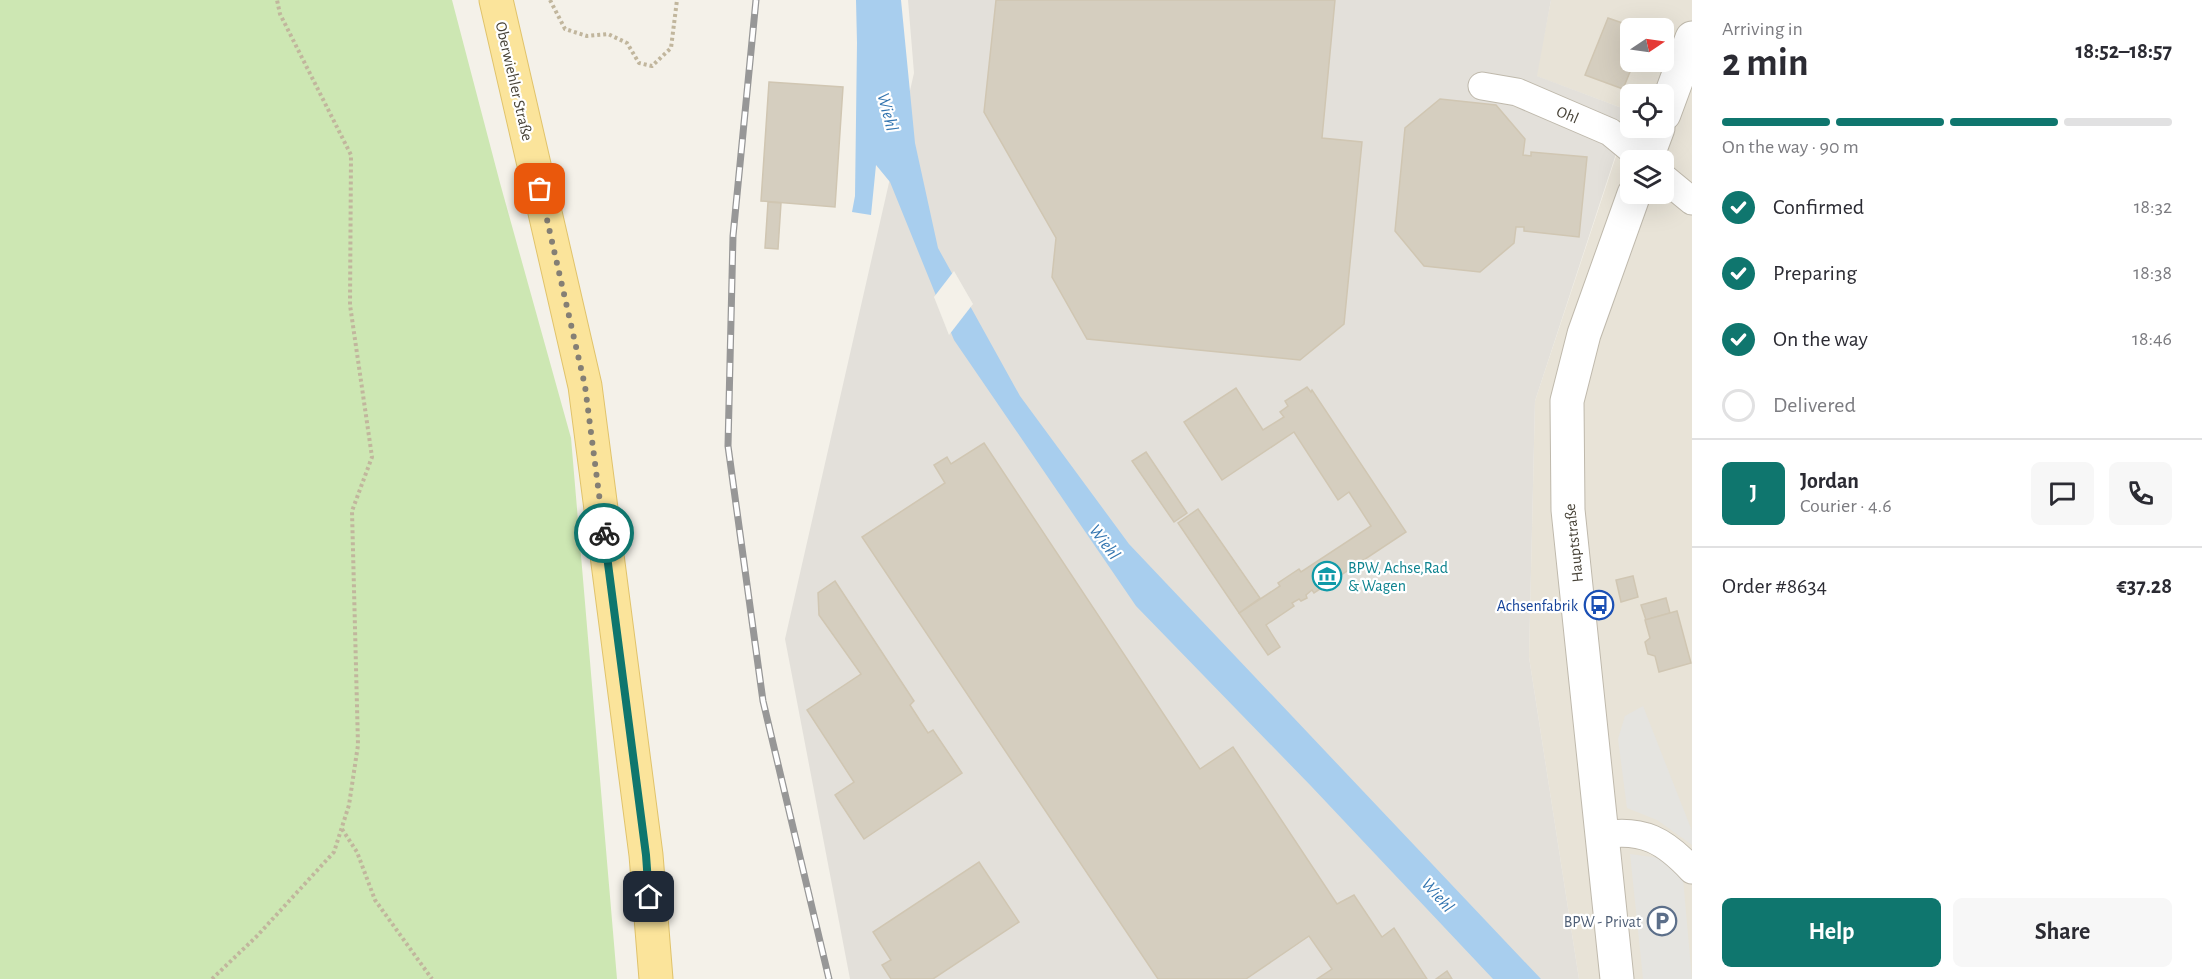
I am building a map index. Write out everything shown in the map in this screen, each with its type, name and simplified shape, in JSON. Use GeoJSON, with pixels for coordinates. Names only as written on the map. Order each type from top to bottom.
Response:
{"type":"FeatureCollection","features":[{"type":"Feature","properties":{"kind":"main road","name":"Oberwiehler Straße"},"geometry":{"type":"LineString","coordinates":[[499,0],[507,45],[585,386],[646,855],[656,979]]}},
{"type":"Feature","properties":{"kind":"street"},"geometry":{"type":"LineString","coordinates":[[1674,87],[1692,38]]}},
{"type":"Feature","properties":{"kind":"street","name":"Ohl"},"geometry":{"type":"LineString","coordinates":[[1482,86],[1517,92],[1610,132],[1632,150]]}},
{"type":"Feature","properties":{"kind":"street"},"geometry":{"type":"LineString","coordinates":[[1674,186],[1692,201]]}},
{"type":"Feature","properties":{"kind":"street","name":"Hauptstraße"},"geometry":{"type":"LineString","coordinates":[[1617,979],[1568,510],[1567,401],[1584,334],[1630,204]]}},
{"type":"Feature","properties":{"kind":"street"},"geometry":{"type":"LineString","coordinates":[[1602,835],[1628,833],[1659,841],[1679,856],[1692,870]]}},
{"type":"Feature","properties":{"kind":"path"},"geometry":{"type":"LineString","coordinates":[[212,979],[257,936],[334,852],[349,805],[358,746],[352,511],[372,458],[350,305],[351,155],[280,14],[277,0]]}},
{"type":"Feature","properties":{"kind":"path"},"geometry":{"type":"LineString","coordinates":[[550,0],[565,29],[586,36],[608,34],[627,43],[639,63],[651,66],[671,48],[677,0]]}},
{"type":"Feature","properties":{"kind":"path"},"geometry":{"type":"LineString","coordinates":[[342,829],[357,852],[375,900],[432,979]]}},
{"type":"Feature","properties":{"kind":"shaded area"},"geometry":{"type":"Polygon","coordinates":[[[908,0],[1551,0],[1537,76],[1620,107],[1621,138],[1535,401],[1529,657],[1579,979],[850,979],[785,639],[914,73],[908,0]]]}},
{"type":"Feature","properties":{"kind":"shaded area"},"geometry":{"type":"Polygon","coordinates":[[[1551,0],[1692,0],[1692,979],[1579,979],[1529,657],[1535,401],[1622,138],[1674,138],[1674,84],[1620,84],[1620,107],[1536,76],[1551,0]]]}},
{"type":"Feature","properties":{"kind":"shaded area"},"geometry":{"type":"Polygon","coordinates":[[[1643,706],[1692,831],[1692,845],[1657,820],[1627,808],[1618,739],[1625,716],[1643,706]]]}},
{"type":"Feature","properties":{"kind":"shaded area","name":"BPW - Privat"},"geometry":{"type":"Polygon","coordinates":[[[1630,854],[1659,858],[1683,878],[1692,979],[1643,979],[1630,854]]]}},
{"type":"Feature","properties":{"kind":"green space"},"geometry":{"type":"Polygon","coordinates":[[[0,0],[452,0],[571,438],[617,979],[0,979],[0,0]]]}},
{"type":"Feature","properties":{"kind":"water","name":"Wiehl"},"geometry":{"type":"Polygon","coordinates":[[[856,0],[901,0],[915,143],[938,248],[1020,396],[1129,544],[1541,979],[1493,979],[1311,786],[1136,606],[954,340],[890,182],[876,165],[871,215],[852,212],[855,196],[856,0]]]}},
{"type":"Feature","properties":{"kind":"pier"},"geometry":{"type":"Polygon","coordinates":[[[954,271],[973,304],[949,335],[934,297],[954,271]]]}},
{"type":"Feature","properties":{"kind":"building"},"geometry":{"type":"Polygon","coordinates":[[[996,0],[1335,0],[1322,138],[1362,142],[1344,324],[1300,360],[1087,339],[1052,277],[1056,238],[984,112],[996,0]]]}},
{"type":"Feature","properties":{"kind":"building"},"geometry":{"type":"Polygon","coordinates":[[[1608,18],[1620,22],[1620,72],[1630,72],[1625,84],[1620,84],[1620,88],[1585,75],[1608,18]]]}},
{"type":"Feature","properties":{"kind":"building"},"geometry":{"type":"Polygon","coordinates":[[[769,82],[843,87],[835,207],[761,201],[769,82]]]}},
{"type":"Feature","properties":{"kind":"building"},"geometry":{"type":"Polygon","coordinates":[[[1440,99],[1496,105],[1525,139],[1523,155],[1531,156],[1531,152],[1587,157],[1579,237],[1524,231],[1524,227],[1516,227],[1514,243],[1480,272],[1424,266],[1395,231],[1405,128],[1440,99]]]}},
{"type":"Feature","properties":{"kind":"building"},"geometry":{"type":"Polygon","coordinates":[[[768,202],[781,203],[778,249],[765,248],[768,202]]]}},
{"type":"Feature","properties":{"kind":"building"},"geometry":{"type":"Polygon","coordinates":[[[1307,387],[1311,392],[1312,390],[1406,532],[1314,593],[1312,590],[1306,595],[1307,598],[1292,603],[1294,606],[1266,625],[1280,647],[1268,655],[1239,613],[1280,586],[1278,583],[1299,569],[1301,572],[1371,526],[1349,492],[1338,500],[1294,432],[1222,480],[1184,422],[1236,388],[1263,430],[1284,417],[1280,412],[1288,406],[1285,401],[1307,387]]]}},
{"type":"Feature","properties":{"kind":"building"},"geometry":{"type":"Polygon","coordinates":[[[984,443],[1200,769],[1233,747],[1337,904],[1354,895],[1382,937],[1394,928],[1427,979],[1317,979],[1332,969],[1309,936],[1246,979],[1158,979],[862,537],[945,483],[934,465],[947,457],[951,464],[984,443]]]}},
{"type":"Feature","properties":{"kind":"building"},"geometry":{"type":"Polygon","coordinates":[[[1146,452],[1187,513],[1174,522],[1132,461],[1146,452]]]}},
{"type":"Feature","properties":{"kind":"building"},"geometry":{"type":"Polygon","coordinates":[[[1198,509],[1260,598],[1239,613],[1178,523],[1198,509]]]}},
{"type":"Feature","properties":{"kind":"building"},"geometry":{"type":"Polygon","coordinates":[[[1633,576],[1638,597],[1621,602],[1616,580],[1633,576]]]}},
{"type":"Feature","properties":{"kind":"building"},"geometry":{"type":"Polygon","coordinates":[[[835,581],[914,701],[910,705],[928,733],[933,730],[962,773],[864,839],[835,795],[854,782],[807,710],[861,674],[819,615],[818,593],[835,581]]]}},
{"type":"Feature","properties":{"kind":"building"},"geometry":{"type":"Polygon","coordinates":[[[1666,598],[1670,613],[1646,620],[1641,605],[1666,598]]]}},
{"type":"Feature","properties":{"kind":"building"},"geometry":{"type":"Polygon","coordinates":[[[1677,611],[1691,663],[1659,672],[1655,656],[1648,654],[1645,642],[1650,638],[1645,620],[1677,611]]]}},
{"type":"Feature","properties":{"kind":"building"},"geometry":{"type":"Polygon","coordinates":[[[979,862],[1019,922],[933,979],[891,979],[882,965],[891,960],[873,932],[979,862]]]}},
{"type":"Feature","properties":{"kind":"building"},"geometry":{"type":"Polygon","coordinates":[[[1447,971],[1452,979],[1436,979],[1447,971]]]}},
{"type":"Feature","properties":{"kind":"railway"},"geometry":{"type":"LineString","coordinates":[[756,0],[733,236],[728,446],[763,701],[829,979]]}},
{"type":"Feature","properties":{"kind":"way so far"},"geometry":{"type":"LineString","coordinates":[[540,189],[585,386],[604,533]]}},
{"type":"Feature","properties":{"kind":"place","name":"BPW, Achse,Rad & Wagen"},"geometry":{"type":"Point","coordinates":[1327,576]}},
{"type":"Feature","properties":{"kind":"place","name":"Achsenfabrik"},"geometry":{"type":"Point","coordinates":[1599,605]}},
{"type":"Feature","properties":{"kind":"place","name":"BPW - Privat"},"geometry":{"type":"Point","coordinates":[1662,921]}},
{"type":"Feature","properties":{"kind":"route"},"geometry":{"type":"LineString","coordinates":[[604,533],[646,855],[649,897]]}}]}
